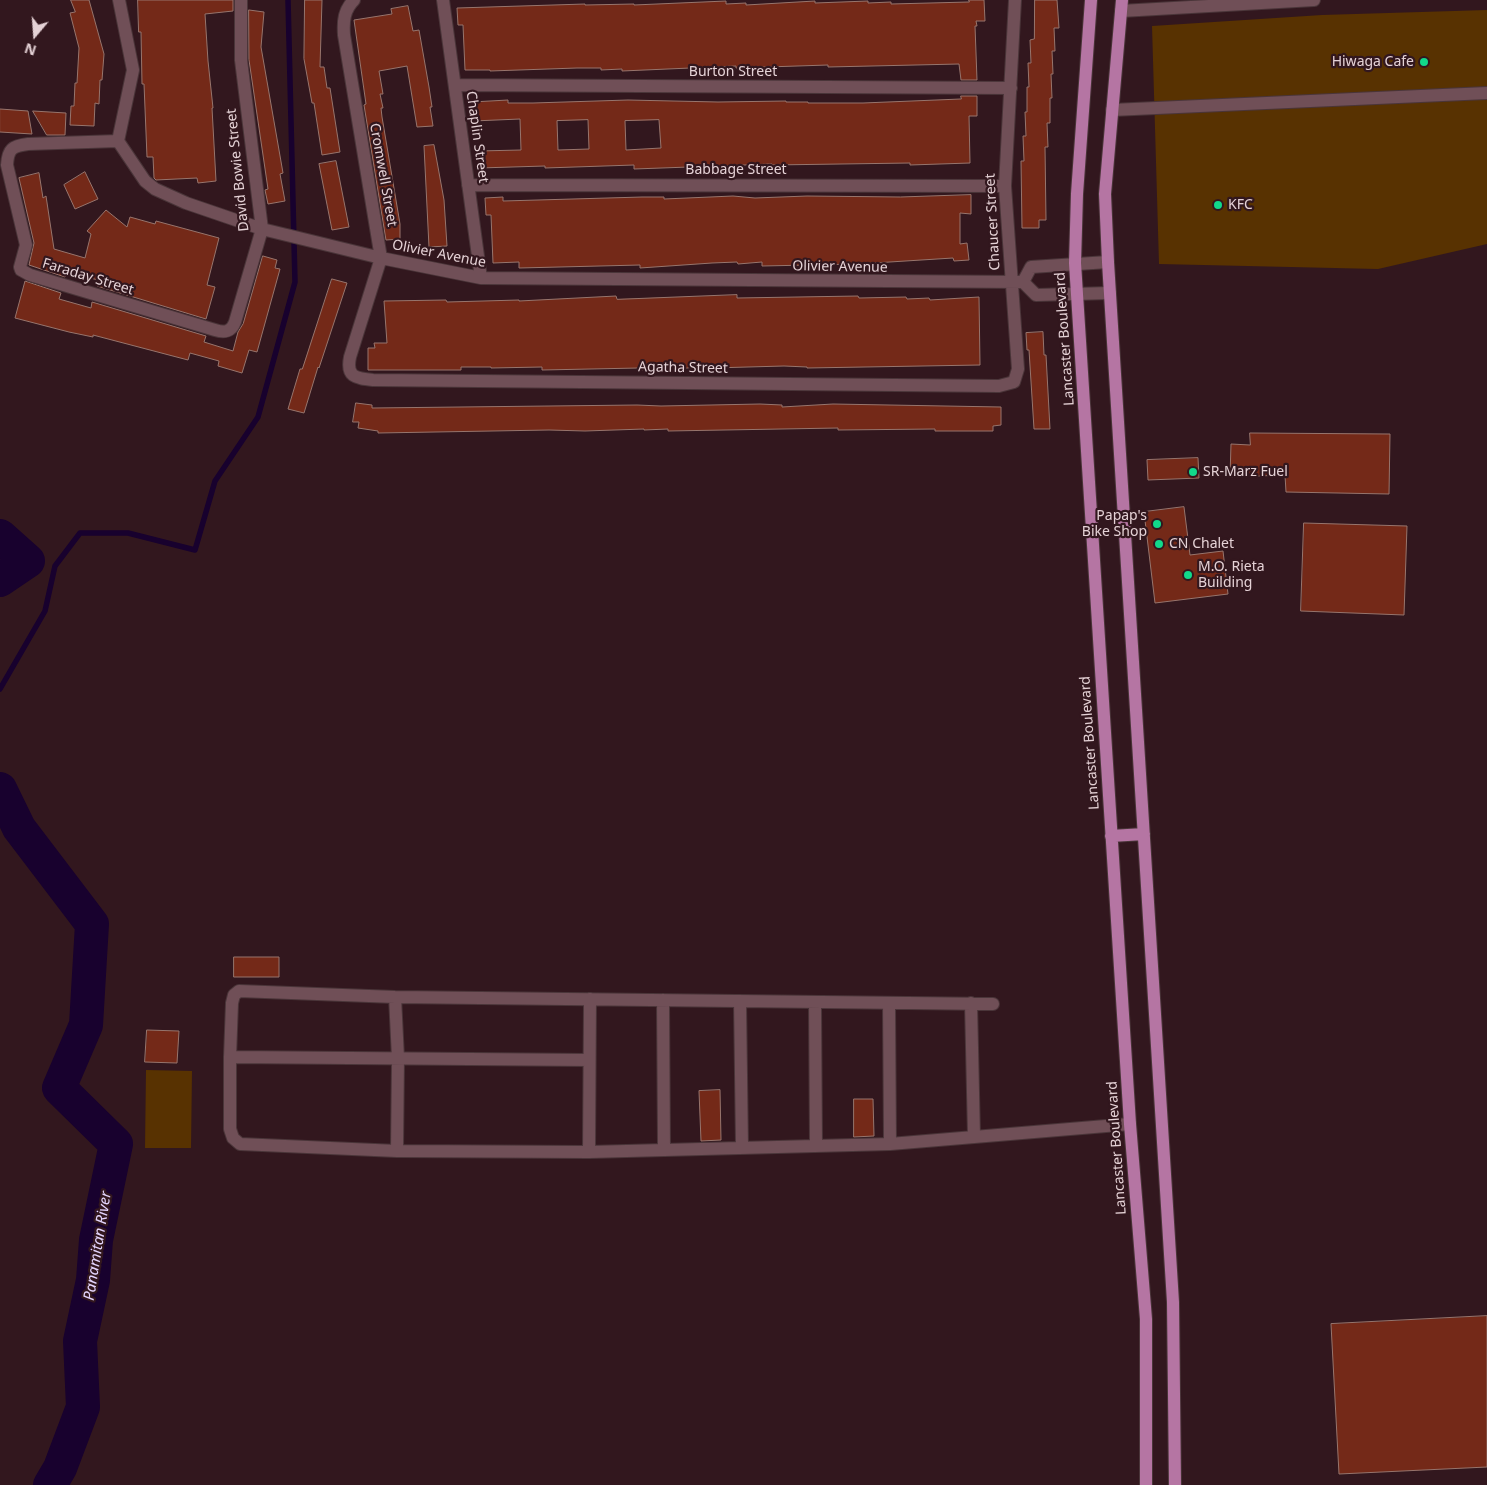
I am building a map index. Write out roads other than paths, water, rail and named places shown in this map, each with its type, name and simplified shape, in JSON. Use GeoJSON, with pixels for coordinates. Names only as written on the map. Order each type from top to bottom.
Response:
{"type":"FeatureCollection","features":[{"type":"Feature","properties":{"kind":"main road","name":"Lancaster Boulevard"},"geometry":{"type":"LineString","coordinates":[[1090,0],[1077,194],[1075,263],[1130,1124],[1146,1319],[1146,1485]]}},
{"type":"Feature","properties":{"kind":"main road"},"geometry":{"type":"LineString","coordinates":[[1122,6],[1106,194],[1108,262],[1173,1302],[1175,1485]]}},
{"type":"Feature","properties":{"kind":"main road"},"geometry":{"type":"LineString","coordinates":[[1111,836],[1144,834]]}},
{"type":"Feature","properties":{"kind":"street"},"geometry":{"type":"LineString","coordinates":[[118,141],[133,70],[119,0]]}},
{"type":"Feature","properties":{"kind":"street","name":"David Bowie Street"},"geometry":{"type":"LineString","coordinates":[[228,331],[235,322],[262,229],[241,60],[241,0]]}},
{"type":"Feature","properties":{"kind":"street","name":"Chaplin Street"},"geometry":{"type":"LineString","coordinates":[[443,0],[481,278]]}},
{"type":"Feature","properties":{"kind":"street","name":"Chaucer Street"},"geometry":{"type":"LineString","coordinates":[[1014,382],[1018,369],[1017,283],[1004,186],[1015,0]]}},
{"type":"Feature","properties":{"kind":"street"},"geometry":{"type":"LineString","coordinates":[[1122,6],[1314,0]]}},
{"type":"Feature","properties":{"kind":"street","name":"Cromwell Street"},"geometry":{"type":"LineString","coordinates":[[350,3],[343,20],[344,35],[382,258],[350,357],[348,367],[352,374]]}},
{"type":"Feature","properties":{"kind":"street","name":"Burton Street"},"geometry":{"type":"LineString","coordinates":[[455,85],[1011,88]]}},
{"type":"Feature","properties":{"kind":"street"},"geometry":{"type":"LineString","coordinates":[[1112,110],[1487,93]]}},
{"type":"Feature","properties":{"kind":"street","name":"Olivier Avenue"},"geometry":{"type":"LineString","coordinates":[[118,141],[145,181],[155,190],[186,203],[279,234],[382,258],[481,278],[1017,283]]}},
{"type":"Feature","properties":{"kind":"street","name":"Faraday Street"},"geometry":{"type":"LineString","coordinates":[[118,141],[28,144],[11,149],[7,165],[26,245],[20,267],[21,270],[30,275],[206,328],[222,332],[228,331]]}},
{"type":"Feature","properties":{"kind":"street","name":"Babbage Street"},"geometry":{"type":"LineString","coordinates":[[468,185],[1004,186]]}},
{"type":"Feature","properties":{"kind":"street"},"geometry":{"type":"LineString","coordinates":[[1108,262],[1031,266],[1017,283],[1036,295],[1110,293]]}},
{"type":"Feature","properties":{"kind":"street","name":"Agatha Street"},"geometry":{"type":"LineString","coordinates":[[352,374],[360,379],[383,380],[999,386],[1014,382]]}},
{"type":"Feature","properties":{"kind":"street"},"geometry":{"type":"LineString","coordinates":[[993,1004],[395,997],[239,991],[234,995],[232,1002],[230,1129],[233,1138],[240,1144],[397,1151],[589,1152],[890,1144],[1130,1124]]}},
{"type":"Feature","properties":{"kind":"street"},"geometry":{"type":"LineString","coordinates":[[395,997],[398,1058],[397,1151]]}},
{"type":"Feature","properties":{"kind":"street"},"geometry":{"type":"LineString","coordinates":[[589,1152],[590,999]]}},
{"type":"Feature","properties":{"kind":"street"},"geometry":{"type":"LineString","coordinates":[[662,1000],[664,1150]]}},
{"type":"Feature","properties":{"kind":"street"},"geometry":{"type":"LineString","coordinates":[[740,1001],[742,1148]]}},
{"type":"Feature","properties":{"kind":"street"},"geometry":{"type":"LineString","coordinates":[[814,1002],[816,1146]]}},
{"type":"Feature","properties":{"kind":"street"},"geometry":{"type":"LineString","coordinates":[[889,1003],[890,1144]]}},
{"type":"Feature","properties":{"kind":"street"},"geometry":{"type":"LineString","coordinates":[[971,1003],[974,1137]]}},
{"type":"Feature","properties":{"kind":"street"},"geometry":{"type":"LineString","coordinates":[[230,1057],[589,1060]]}},
{"type":"Feature","properties":{"kind":"waterway"},"geometry":{"type":"LineString","coordinates":[[0,689],[45,611],[55,566],[80,533],[128,533],[195,550],[215,481],[258,417],[295,282],[288,0]]}},
{"type":"Feature","properties":{"kind":"waterway","name":"Panamitan River"},"geometry":{"type":"LineString","coordinates":[[0,536],[28,561],[0,580]]}},
{"type":"Feature","properties":{"kind":"waterway","name":"Panamitan River"},"geometry":{"type":"LineString","coordinates":[[0,789],[19,828],[92,924],[86,1025],[59,1088],[116,1144],[96,1240],[93,1280],[80,1341],[83,1407],[60,1468],[50,1485]]}},
{"type":"Feature","properties":{"kind":"place","name":"Hiwaga Cafe"},"geometry":{"type":"Point","coordinates":[1424,62]}},
{"type":"Feature","properties":{"kind":"place","name":"KFC"},"geometry":{"type":"Point","coordinates":[1218,205]}},
{"type":"Feature","properties":{"kind":"place","name":"SR-Marz Fuel"},"geometry":{"type":"Point","coordinates":[1193,472]}},
{"type":"Feature","properties":{"kind":"place","name":"Papap's Bike Shop"},"geometry":{"type":"Point","coordinates":[1157,524]}},
{"type":"Feature","properties":{"kind":"place","name":"CN Chalet"},"geometry":{"type":"Point","coordinates":[1159,544]}},
{"type":"Feature","properties":{"kind":"place","name":"M.O. Rieta Building"},"geometry":{"type":"Point","coordinates":[1188,575]}}]}
